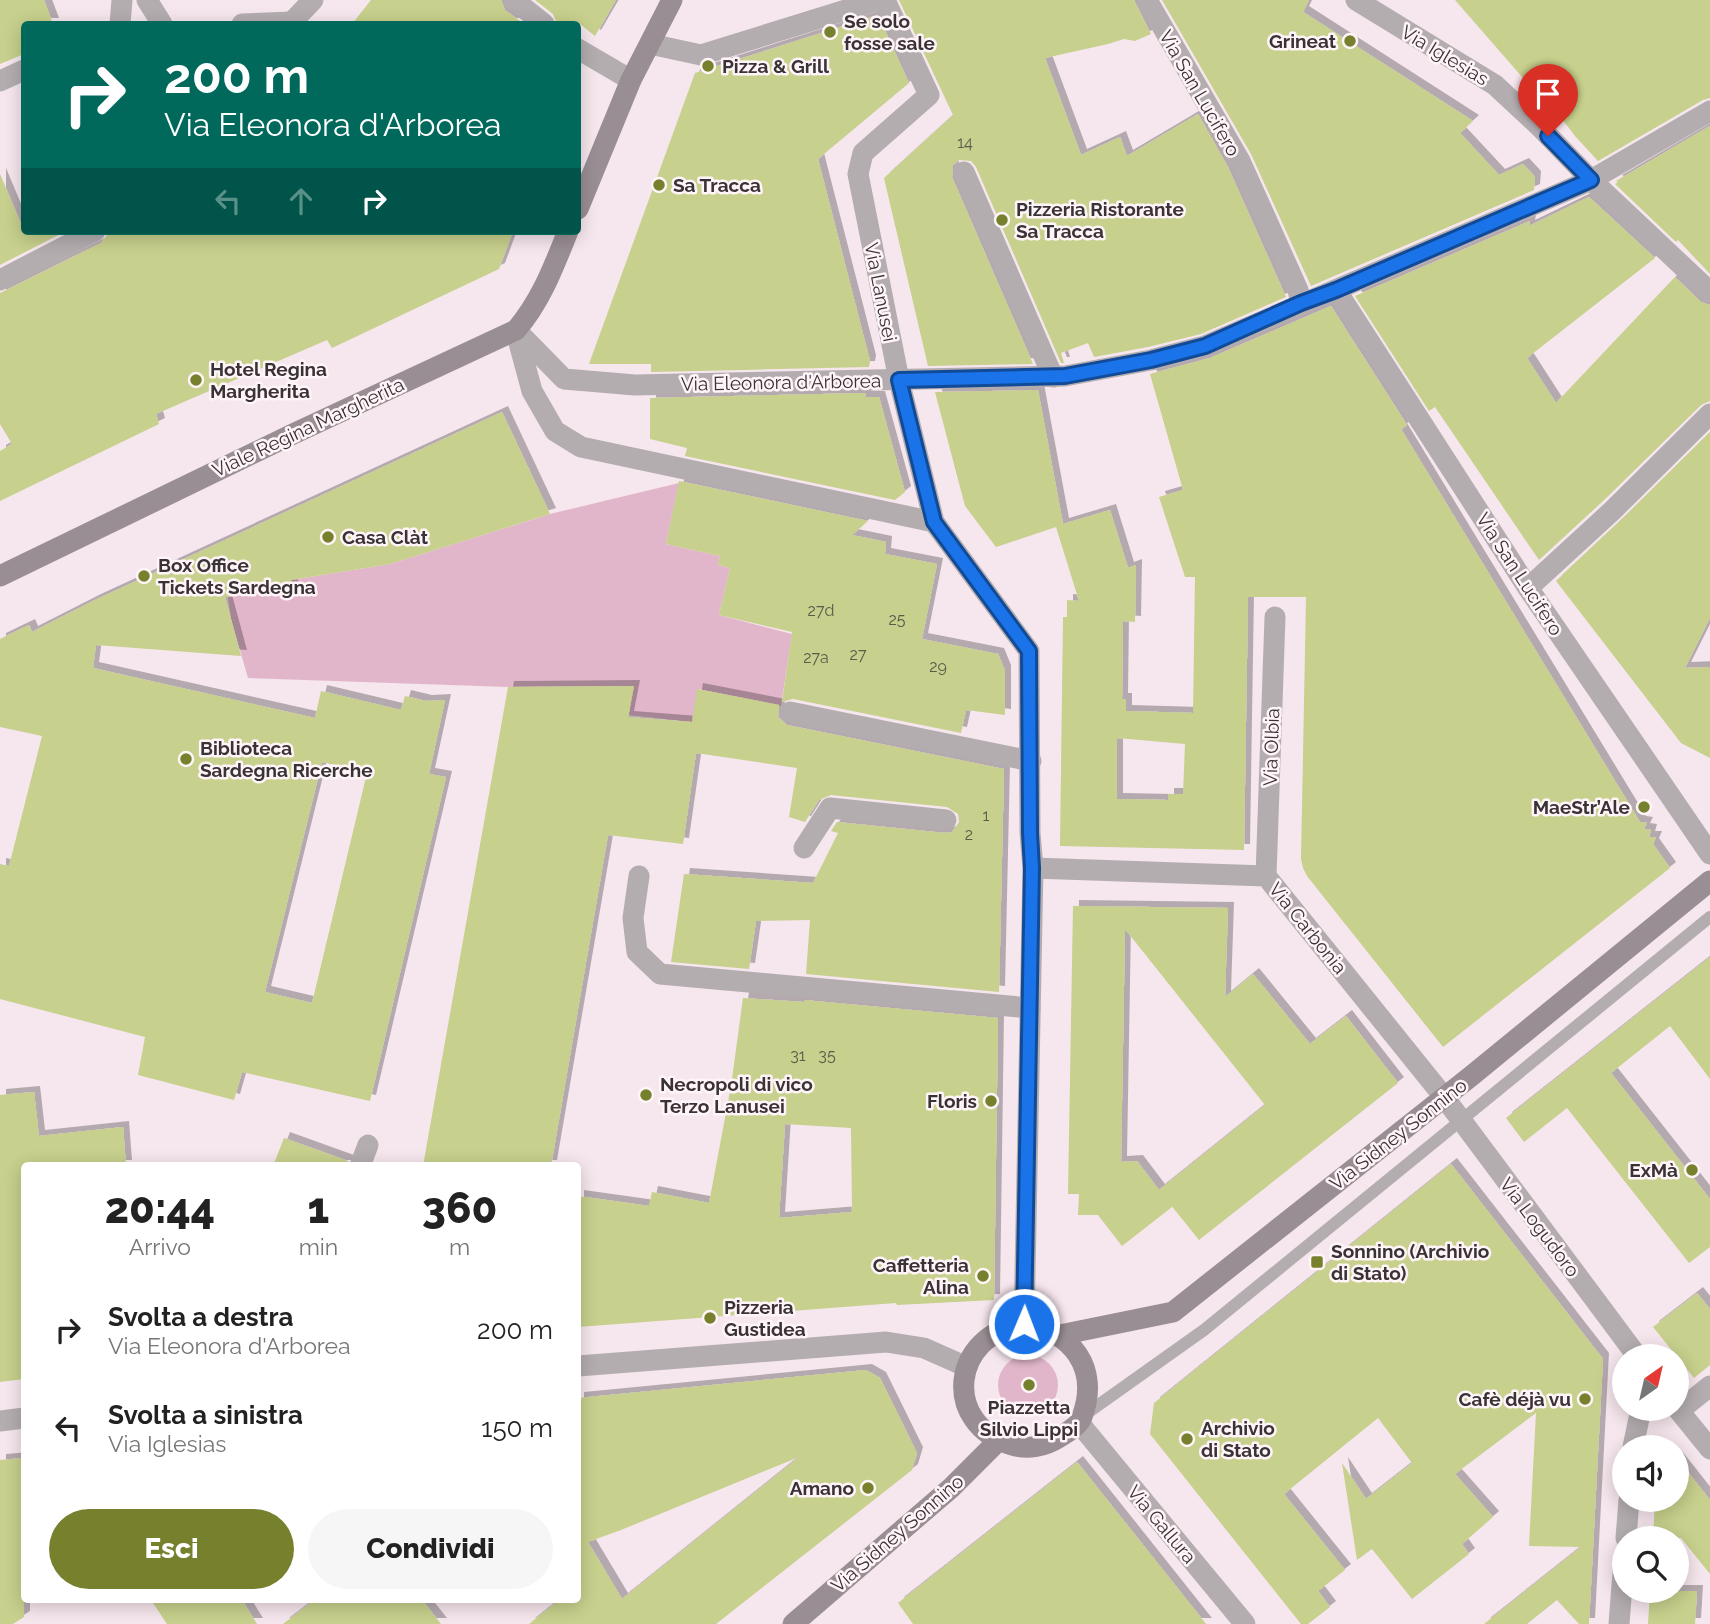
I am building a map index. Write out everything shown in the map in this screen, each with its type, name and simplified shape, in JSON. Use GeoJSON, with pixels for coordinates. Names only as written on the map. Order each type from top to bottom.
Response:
{"type":"FeatureCollection","features":[{"type":"Feature","properties":{"kind":"main road"},"geometry":{"type":"LineString","coordinates":[[581,202],[631,80],[672,0]]}},
{"type":"Feature","properties":{"kind":"main road","name":"Viale Regina Margherita"},"geometry":{"type":"LineString","coordinates":[[0,576],[516,330],[531,312],[545,287],[566,235]]}},
{"type":"Feature","properties":{"kind":"main road","name":"Via Sidney Sonnino"},"geometry":{"type":"LineString","coordinates":[[1060,1335],[1173,1312],[1710,881]]}},
{"type":"Feature","properties":{"kind":"main road"},"geometry":{"type":"LineString","coordinates":[[1024,1324],[1043,1327],[1060,1335],[1077,1352],[1086,1374],[1087,1386],[1081,1420],[1052,1442],[1041,1446],[1018,1447],[998,1441],[978,1425],[966,1402],[964,1381],[972,1355],[989,1336],[999,1330],[1024,1324]]}},
{"type":"Feature","properties":{"kind":"main road","name":"Via Sidney Sonnino"},"geometry":{"type":"LineString","coordinates":[[793,1624],[951,1488],[998,1441]]}},
{"type":"Feature","properties":{"kind":"street"},"geometry":{"type":"LineString","coordinates":[[120,21],[122,0]]}},
{"type":"Feature","properties":{"kind":"street"},"geometry":{"type":"LineString","coordinates":[[147,0],[160,21]]}},
{"type":"Feature","properties":{"kind":"street"},"geometry":{"type":"LineString","coordinates":[[294,21],[313,0]]}},
{"type":"Feature","properties":{"kind":"street"},"geometry":{"type":"LineString","coordinates":[[513,0],[540,21]]}},
{"type":"Feature","properties":{"kind":"street"},"geometry":{"type":"LineString","coordinates":[[650,44],[701,55],[878,0]]}},
{"type":"Feature","properties":{"kind":"street","name":"Via Lanusei"},"geometry":{"type":"LineString","coordinates":[[885,0],[929,95],[863,153],[858,174],[899,380],[934,522],[1029,651],[1032,868],[1024,1324]]}},
{"type":"Feature","properties":{"kind":"street","name":"Via San Lucifero"},"geometry":{"type":"LineString","coordinates":[[1147,0],[1240,161],[1298,290],[1301,303]]}},
{"type":"Feature","properties":{"kind":"street","name":"Via Iglesias"},"geometry":{"type":"LineString","coordinates":[[1357,1],[1495,85],[1710,292]]}},
{"type":"Feature","properties":{"kind":"street"},"geometry":{"type":"LineString","coordinates":[[581,51],[631,80]]}},
{"type":"Feature","properties":{"kind":"street"},"geometry":{"type":"LineString","coordinates":[[0,81],[21,72]]}},
{"type":"Feature","properties":{"kind":"street","name":"Via Eleonora d'Arborea"},"geometry":{"type":"LineString","coordinates":[[516,330],[564,379],[635,385],[1053,376],[1151,360],[1205,346],[1591,180],[1710,111]]}},
{"type":"Feature","properties":{"kind":"street"},"geometry":{"type":"LineString","coordinates":[[964,173],[1053,376]]}},
{"type":"Feature","properties":{"kind":"street"},"geometry":{"type":"LineString","coordinates":[[0,280],[87,235]]}},
{"type":"Feature","properties":{"kind":"street","name":"Via San Lucifero"},"geometry":{"type":"LineString","coordinates":[[1336,290],[1528,588],[1710,854]]}},
{"type":"Feature","properties":{"kind":"street"},"geometry":{"type":"LineString","coordinates":[[516,330],[532,391],[555,431],[581,447],[934,522]]}},
{"type":"Feature","properties":{"kind":"street"},"geometry":{"type":"LineString","coordinates":[[1528,588],[1612,511],[1710,414]]}},
{"type":"Feature","properties":{"kind":"street","name":"Via Olbia"},"geometry":{"type":"LineString","coordinates":[[1266,876],[1275,617]]}},
{"type":"Feature","properties":{"kind":"street"},"geometry":{"type":"LineString","coordinates":[[790,712],[1031,761]]}},
{"type":"Feature","properties":{"kind":"street"},"geometry":{"type":"LineString","coordinates":[[804,848],[830,808],[946,820]]}},
{"type":"Feature","properties":{"kind":"street","name":"Via Carbonia"},"geometry":{"type":"LineString","coordinates":[[1032,868],[1266,876],[1444,1097]]}},
{"type":"Feature","properties":{"kind":"street"},"geometry":{"type":"LineString","coordinates":[[639,876],[633,919],[637,952],[660,974],[1030,1008]]}},
{"type":"Feature","properties":{"kind":"street","name":"Via Logudoro"},"geometry":{"type":"LineString","coordinates":[[1444,1097],[1628,1344]]}},
{"type":"Feature","properties":{"kind":"street"},"geometry":{"type":"LineString","coordinates":[[361,1162],[368,1145]]}},
{"type":"Feature","properties":{"kind":"street"},"geometry":{"type":"LineString","coordinates":[[581,1366],[886,1342],[924,1348],[967,1367]]}},
{"type":"Feature","properties":{"kind":"street"},"geometry":{"type":"LineString","coordinates":[[1689,1400],[1710,1386]]}},
{"type":"Feature","properties":{"kind":"street"},"geometry":{"type":"LineString","coordinates":[[0,1421],[21,1419]]}},
{"type":"Feature","properties":{"kind":"street","name":"Via Gallura"},"geometry":{"type":"LineString","coordinates":[[1081,1420],[1245,1624]]}},
{"type":"Feature","properties":{"kind":"street"},"geometry":{"type":"LineString","coordinates":[[1688,1421],[1710,1449]]}},
{"type":"Feature","properties":{"kind":"street"},"geometry":{"type":"LineString","coordinates":[[1619,1624],[1621,1603]]}},
{"type":"Feature","properties":{"kind":"lane"},"geometry":{"type":"LineString","coordinates":[[1081,1420],[1204,1330],[1710,917]]}},
{"type":"Feature","properties":{"kind":"shaded area"},"geometry":{"type":"Polygon","coordinates":[[[679,483],[666,544],[720,556],[718,565],[730,568],[719,615],[792,634],[781,706],[698,689],[696,697],[710,724],[629,715],[633,686],[508,687],[248,678],[231,619],[228,597],[291,588],[291,580],[390,564],[550,514],[679,483]]]}},
{"type":"Feature","properties":{"kind":"shaded area"},"geometry":{"type":"Polygon","coordinates":[[[1022,1355],[1034,1355],[1053,1368],[1058,1385],[1056,1397],[1045,1410],[1034,1415],[1022,1415],[1003,1402],[998,1391],[998,1379],[1011,1360],[1022,1355]]]}},
{"type":"Feature","properties":{"kind":"building"},"geometry":{"type":"Polygon","coordinates":[[[0,0],[44,0],[52,21],[21,21],[21,55],[0,64],[0,0]]]}},
{"type":"Feature","properties":{"kind":"building"},"geometry":{"type":"Polygon","coordinates":[[[371,0],[501,0],[505,10],[520,21],[354,21],[371,0]]]}},
{"type":"Feature","properties":{"kind":"building"},"geometry":{"type":"Polygon","coordinates":[[[535,0],[616,0],[595,36],[581,25],[581,21],[556,21],[553,14],[535,0]]]}},
{"type":"Feature","properties":{"kind":"building"},"geometry":{"type":"Polygon","coordinates":[[[899,0],[1134,0],[1151,34],[1135,41],[1124,39],[1045,58],[1081,155],[1120,137],[1127,156],[1198,114],[1228,167],[1286,297],[1201,334],[1148,347],[1094,357],[1088,343],[1061,353],[1064,363],[1061,363],[976,167],[971,161],[959,160],[953,165],[952,177],[1033,364],[928,366],[884,178],[953,115],[899,0]]]}},
{"type":"Feature","properties":{"kind":"building"},"geometry":{"type":"Polygon","coordinates":[[[1162,0],[1309,0],[1303,12],[1473,121],[1460,133],[1499,175],[1523,164],[1535,177],[1534,190],[1311,286],[1251,154],[1162,0]]]}},
{"type":"Feature","properties":{"kind":"building"},"geometry":{"type":"Polygon","coordinates":[[[1455,0],[1710,0],[1710,98],[1598,161],[1528,75],[1523,78],[1455,0]]]}},
{"type":"Feature","properties":{"kind":"building"},"geometry":{"type":"Polygon","coordinates":[[[878,15],[909,83],[818,159],[870,361],[869,367],[651,372],[651,364],[589,364],[695,73],[878,15]]]}},
{"type":"Feature","properties":{"kind":"building"},"geometry":{"type":"Polygon","coordinates":[[[1710,126],[1710,274],[1678,240],[1676,242],[1615,184],[1710,126]]]}},
{"type":"Feature","properties":{"kind":"building"},"geometry":{"type":"Polygon","coordinates":[[[0,174],[21,224],[21,235],[58,235],[0,265],[0,174]]]}},
{"type":"Feature","properties":{"kind":"building"},"geometry":{"type":"Polygon","coordinates":[[[1589,197],[1655,258],[1527,358],[1556,403],[1675,277],[1701,302],[1710,305],[1710,401],[1701,405],[1539,560],[1435,407],[1429,411],[1355,296],[1530,221],[1529,226],[1589,197]]]}},
{"type":"Feature","properties":{"kind":"building"},"geometry":{"type":"Polygon","coordinates":[[[512,235],[499,269],[332,348],[327,340],[156,414],[159,424],[0,501],[0,451],[12,444],[0,424],[0,293],[101,243],[106,237],[512,235]]]}},
{"type":"Feature","properties":{"kind":"building"},"geometry":{"type":"Polygon","coordinates":[[[1331,306],[1407,425],[1401,429],[1640,822],[1647,823],[1644,829],[1651,830],[1649,837],[1656,837],[1653,844],[1670,868],[1443,1047],[1303,868],[1306,597],[1248,597],[1244,850],[1060,846],[1063,617],[1067,617],[1067,600],[1079,601],[1056,527],[996,547],[965,506],[935,392],[1038,390],[1063,524],[1110,510],[1128,568],[1136,565],[1135,622],[1123,621],[1122,699],[1126,699],[1126,711],[1193,713],[1195,577],[1185,577],[1159,497],[1183,490],[1150,374],[1210,358],[1331,306]],[[1117,738],[1117,799],[1168,800],[1168,794],[1183,794],[1185,744],[1117,738]]]}},
{"type":"Feature","properties":{"kind":"building"},"geometry":{"type":"Polygon","coordinates":[[[866,393],[865,397],[879,397],[905,492],[895,500],[685,456],[687,448],[650,439],[650,398],[866,393]]]}},
{"type":"Feature","properties":{"kind":"building"},"geometry":{"type":"Polygon","coordinates":[[[502,412],[550,514],[390,564],[291,580],[292,588],[225,597],[241,656],[96,645],[93,668],[315,718],[321,691],[401,710],[405,696],[426,701],[445,700],[429,774],[446,777],[370,1101],[242,1072],[234,1100],[138,1075],[145,1037],[0,999],[0,864],[9,866],[42,736],[0,727],[0,639],[29,625],[32,632],[95,600],[502,412]],[[322,762],[265,992],[312,1003],[367,773],[322,762]]]}},
{"type":"Feature","properties":{"kind":"building"},"geometry":{"type":"Polygon","coordinates":[[[1710,432],[1710,618],[1685,668],[1710,667],[1710,758],[1681,743],[1556,581],[1710,432]]]}},
{"type":"Feature","properties":{"kind":"building"},"geometry":{"type":"Polygon","coordinates":[[[679,481],[868,521],[852,535],[886,542],[885,554],[937,564],[922,639],[998,654],[1005,671],[1005,715],[966,710],[961,733],[793,699],[782,702],[792,632],[719,615],[730,568],[718,565],[720,556],[666,544],[679,481]]]}},
{"type":"Feature","properties":{"kind":"building"},"geometry":{"type":"Polygon","coordinates":[[[634,686],[628,717],[692,722],[697,689],[779,705],[778,717],[787,725],[1004,769],[999,992],[806,974],[810,920],[756,921],[749,969],[671,962],[684,874],[813,883],[838,833],[831,831],[837,822],[945,833],[952,832],[959,822],[958,814],[947,807],[831,795],[819,800],[805,822],[789,817],[797,768],[696,753],[683,844],[608,835],[552,1162],[424,1162],[508,687],[634,686]]]}},
{"type":"Feature","properties":{"kind":"building"},"geometry":{"type":"Polygon","coordinates":[[[1073,906],[1228,908],[1225,997],[1253,974],[1310,1044],[1346,1016],[1398,1083],[1199,1240],[1170,1204],[1172,1207],[1122,1246],[1098,1215],[1078,1215],[1079,1194],[1068,1194],[1073,906]],[[1125,929],[1121,1162],[1137,1161],[1159,1190],[1265,1105],[1125,929]]]}},
{"type":"Feature","properties":{"kind":"building"},"geometry":{"type":"Polygon","coordinates":[[[1710,957],[1710,1079],[1670,1026],[1611,1073],[1710,1199],[1710,1247],[1689,1263],[1567,1108],[1524,1142],[1506,1118],[1710,957]]]}},
{"type":"Feature","properties":{"kind":"building"},"geometry":{"type":"Polygon","coordinates":[[[743,998],[804,1000],[998,1018],[994,1300],[896,1303],[581,1327],[581,1196],[649,1206],[652,1192],[709,1203],[731,1086],[743,998]],[[785,1124],[779,1218],[852,1212],[851,1128],[785,1124]]]}},
{"type":"Feature","properties":{"kind":"building"},"geometry":{"type":"Polygon","coordinates":[[[34,1092],[39,1136],[123,1127],[126,1162],[21,1162],[21,1379],[0,1382],[0,1095],[34,1092]]]}},
{"type":"Feature","properties":{"kind":"building"},"geometry":{"type":"Polygon","coordinates":[[[284,1138],[348,1161],[348,1162],[275,1162],[284,1138]]]}},
{"type":"Feature","properties":{"kind":"building"},"geometry":{"type":"Polygon","coordinates":[[[1451,1164],[1603,1359],[1589,1624],[1579,1624],[1557,1600],[1527,1624],[1484,1624],[1581,1547],[1529,1546],[1536,1413],[1455,1474],[1493,1517],[1462,1544],[1469,1554],[1412,1599],[1372,1549],[1357,1560],[1342,1463],[1366,1499],[1412,1463],[1378,1418],[1284,1494],[1345,1570],[1318,1591],[1330,1607],[1308,1624],[1301,1624],[1150,1434],[1154,1403],[1451,1164]]]}},
{"type":"Feature","properties":{"kind":"building"},"geometry":{"type":"Polygon","coordinates":[[[1697,1293],[1710,1309],[1710,1365],[1694,1378],[1689,1372],[1689,1344],[1667,1344],[1653,1327],[1697,1293]]]}},
{"type":"Feature","properties":{"kind":"building"},"geometry":{"type":"Polygon","coordinates":[[[866,1370],[880,1378],[917,1453],[912,1470],[716,1624],[529,1624],[555,1603],[581,1603],[581,1398],[866,1370]],[[799,1457],[621,1530],[588,1542],[622,1599],[799,1457]]]}},
{"type":"Feature","properties":{"kind":"building"},"geometry":{"type":"Polygon","coordinates":[[[21,1458],[21,1603],[24,1603],[24,1617],[13,1624],[0,1624],[0,1460],[21,1458]]]}},
{"type":"Feature","properties":{"kind":"building"},"geometry":{"type":"Polygon","coordinates":[[[1077,1462],[1206,1624],[913,1624],[898,1603],[1077,1462]]]}},
{"type":"Feature","properties":{"kind":"building"},"geometry":{"type":"Polygon","coordinates":[[[1689,1473],[1710,1500],[1710,1574],[1689,1548],[1689,1526],[1654,1526],[1654,1512],[1689,1512],[1689,1473]]]}},
{"type":"Feature","properties":{"kind":"building"},"geometry":{"type":"Polygon","coordinates":[[[1689,1591],[1697,1591],[1695,1624],[1648,1624],[1649,1603],[1689,1603],[1689,1591]]]}},
{"type":"Feature","properties":{"kind":"building"},"geometry":{"type":"Polygon","coordinates":[[[153,1603],[244,1603],[257,1624],[167,1624],[153,1603]]]}},
{"type":"Feature","properties":{"kind":"building"},"geometry":{"type":"Polygon","coordinates":[[[310,1603],[424,1603],[441,1624],[283,1624],[310,1603]]]}},
{"type":"Feature","properties":{"kind":"place","name":"Se solo fosse sale"},"geometry":{"type":"Point","coordinates":[830,32]}},
{"type":"Feature","properties":{"kind":"place","name":"Grineat"},"geometry":{"type":"Point","coordinates":[1350,41]}},
{"type":"Feature","properties":{"kind":"place","name":"Pizza & Grill"},"geometry":{"type":"Point","coordinates":[708,66]}},
{"type":"Feature","properties":{"kind":"place","name":"Sa Tracca"},"geometry":{"type":"Point","coordinates":[659,185]}},
{"type":"Feature","properties":{"kind":"place","name":"Pizzeria Ristorante Sa Tracca"},"geometry":{"type":"Point","coordinates":[1002,220]}},
{"type":"Feature","properties":{"kind":"place","name":"Hotel Regina Margherita"},"geometry":{"type":"Point","coordinates":[196,380]}},
{"type":"Feature","properties":{"kind":"place","name":"Casa Clàt"},"geometry":{"type":"Point","coordinates":[328,537]}},
{"type":"Feature","properties":{"kind":"place","name":"Box Office Tickets Sardegna"},"geometry":{"type":"Point","coordinates":[144,576]}},
{"type":"Feature","properties":{"kind":"place","name":"Biblioteca Sardegna Ricerche"},"geometry":{"type":"Point","coordinates":[186,759]}},
{"type":"Feature","properties":{"kind":"place","name":"MaeStr’Ale"},"geometry":{"type":"Point","coordinates":[1644,807]}},
{"type":"Feature","properties":{"kind":"place","name":"Necropoli di vico Terzo Lanusei"},"geometry":{"type":"Point","coordinates":[646,1095]}},
{"type":"Feature","properties":{"kind":"place","name":"Floris"},"geometry":{"type":"Point","coordinates":[991,1101]}},
{"type":"Feature","properties":{"kind":"place","name":"ExMà"},"geometry":{"type":"Point","coordinates":[1692,1170]}},
{"type":"Feature","properties":{"kind":"place","name":"Sonnino (Archivio di Stato)"},"geometry":{"type":"Point","coordinates":[1317,1262]}},
{"type":"Feature","properties":{"kind":"place","name":"Caffetteria Alina"},"geometry":{"type":"Point","coordinates":[983,1276]}},
{"type":"Feature","properties":{"kind":"place","name":"Pizzeria Gustidea"},"geometry":{"type":"Point","coordinates":[710,1318]}},
{"type":"Feature","properties":{"kind":"place","name":"Piazzetta Silvio Lippi"},"geometry":{"type":"Point","coordinates":[1029,1385]}},
{"type":"Feature","properties":{"kind":"place","name":"Cafè déjà vu"},"geometry":{"type":"Point","coordinates":[1585,1399]}},
{"type":"Feature","properties":{"kind":"place","name":"Archivio di Stato"},"geometry":{"type":"Point","coordinates":[1187,1439]}},
{"type":"Feature","properties":{"kind":"place","name":"Amano"},"geometry":{"type":"Point","coordinates":[868,1488]}},
{"type":"Feature","properties":{"kind":"route"},"geometry":{"type":"LineString","coordinates":[[1024,1324],[1032,868],[1029,651],[934,522],[899,380],[1065,376],[1151,360],[1205,346],[1591,180],[1548,136]]}}]}
